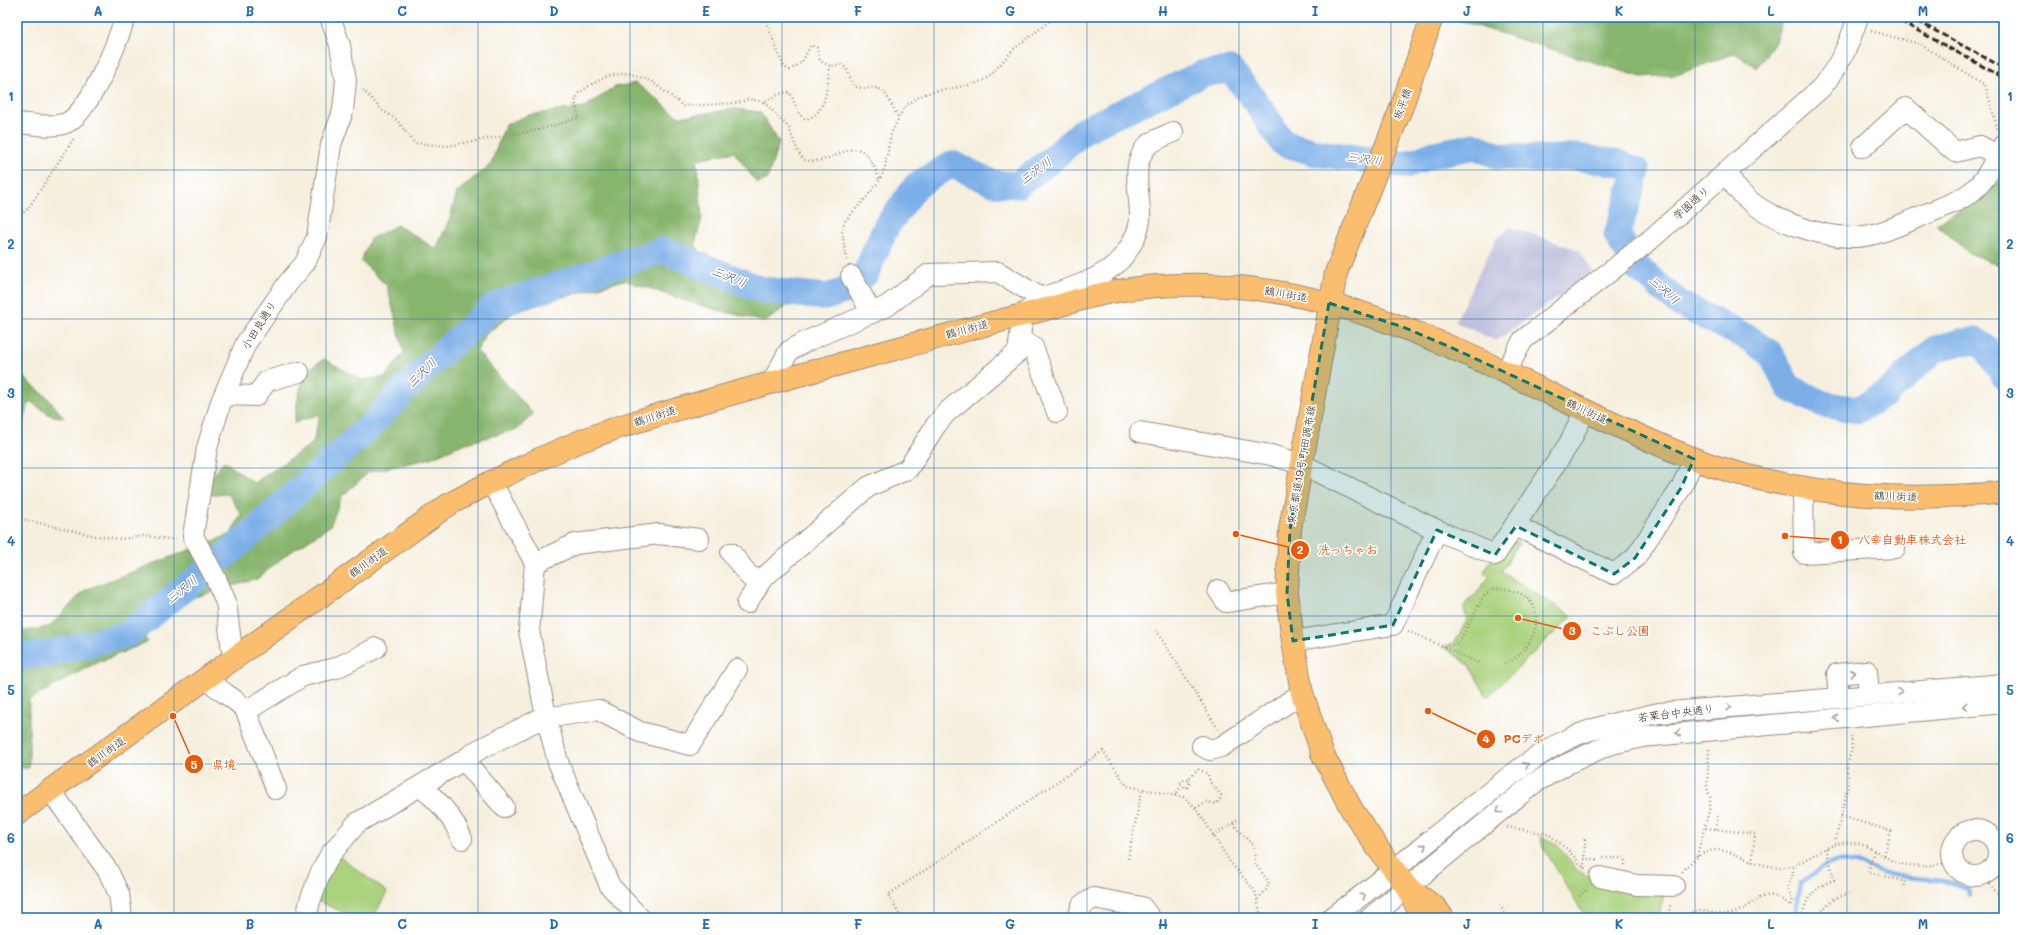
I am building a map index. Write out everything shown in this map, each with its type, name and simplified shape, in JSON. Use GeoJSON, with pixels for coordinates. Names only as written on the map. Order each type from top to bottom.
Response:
{"type":"FeatureCollection","features":[{"type":"Feature","properties":{"kind":"main road","name":"坂平橋"},"geometry":{"type":"LineString","coordinates":[[1368,190],[1402,106],[1432,17]]}},
{"type":"Feature","properties":{"kind":"main road","name":"東京都道19号町田調布線"},"geometry":{"type":"LineString","coordinates":[[1368,190],[1340,258],[1329,303],[1290,529],[1287,594],[1302,693],[1322,754],[1352,810],[1401,879],[1422,918]]}},
{"type":"Feature","properties":{"kind":"main road","name":"鶴川街道"},"geometry":{"type":"LineString","coordinates":[[17,814],[448,505],[491,481],[586,439],[670,411],[1023,314],[1116,291],[1194,285],[1268,290],[1329,303],[1404,327],[1632,433],[1694,459],[1748,475],[1803,487],[1852,494],[1918,497],[2004,492]]}},
{"type":"Feature","properties":{"kind":"main road","name":"東京都道19号町田調布線"},"geometry":{"type":"LineString","coordinates":[[1401,879],[1436,908],[1443,918]]}},
{"type":"Feature","properties":{"kind":"street"},"geometry":{"type":"LineString","coordinates":[[17,123],[47,126],[65,124],[82,111],[101,76],[125,17]]}},
{"type":"Feature","properties":{"kind":"street","name":"小田良通り"},"geometry":{"type":"LineString","coordinates":[[233,659],[226,602],[193,536],[207,448],[224,395],[246,343],[288,282],[305,263],[317,237],[331,145],[343,112],[346,80],[340,45],[330,17]]}},
{"type":"Feature","properties":{"kind":"street","name":"学園通り"},"geometry":{"type":"LineString","coordinates":[[1505,373],[1523,340],[1650,240],[1821,88],[1836,69],[1863,24]]}},
{"type":"Feature","properties":{"kind":"street"},"geometry":{"type":"LineString","coordinates":[[1727,172],[1738,190],[1756,206],[1778,219],[1812,231],[1854,237],[1880,232],[1952,204],[1979,186],[1990,172],[2002,149],[1980,146],[1955,152],[1906,108],[1863,147]]}},
{"type":"Feature","properties":{"kind":"street"},"geometry":{"type":"LineString","coordinates":[[747,603],[762,579],[868,487],[908,469],[936,425],[946,413],[1018,352],[1023,314],[1038,303],[1041,298],[1096,279],[1116,264],[1127,250],[1140,220],[1136,176],[1139,160],[1149,145],[1173,132]]}},
{"type":"Feature","properties":{"kind":"street"},"geometry":{"type":"LineString","coordinates":[[772,382],[789,351],[868,305],[887,306],[929,274],[998,272],[1041,298]]}},
{"type":"Feature","properties":{"kind":"street"},"geometry":{"type":"LineString","coordinates":[[851,276],[868,305]]}},
{"type":"Feature","properties":{"kind":"street"},"geometry":{"type":"LineString","coordinates":[[1020,339],[1033,347],[1057,412]]}},
{"type":"Feature","properties":{"kind":"street"},"geometry":{"type":"LineString","coordinates":[[224,395],[256,396],[267,381],[299,372]]}},
{"type":"Feature","properties":{"kind":"street"},"geometry":{"type":"LineString","coordinates":[[1140,432],[1271,455],[1301,464],[1437,530],[1495,555],[1516,526],[1570,442],[1585,410]]}},
{"type":"Feature","properties":{"kind":"street"},"geometry":{"type":"LineString","coordinates":[[1516,526],[1614,574],[1635,558],[1681,488],[1694,459]]}},
{"type":"Feature","properties":{"kind":"street"},"geometry":{"type":"LineString","coordinates":[[491,481],[535,563],[529,631],[546,717],[558,762],[610,886],[640,918]]}},
{"type":"Feature","properties":{"kind":"street"},"geometry":{"type":"LineString","coordinates":[[1803,487],[1804,553],[1895,548]]}},
{"type":"Feature","properties":{"kind":"street"},"geometry":{"type":"LineString","coordinates":[[1293,641],[1393,625],[1437,530]]}},
{"type":"Feature","properties":{"kind":"street"},"geometry":{"type":"LineString","coordinates":[[535,563],[575,544],[660,534],[699,539]]}},
{"type":"Feature","properties":{"kind":"street"},"geometry":{"type":"LineString","coordinates":[[731,553],[750,576],[762,579]]}},
{"type":"Feature","properties":{"kind":"street"},"geometry":{"type":"LineString","coordinates":[[1218,590],[1226,602],[1287,594]]}},
{"type":"Feature","properties":{"kind":"street"},"geometry":{"type":"LineString","coordinates":[[246,710],[303,676],[336,668],[376,648]]}},
{"type":"Feature","properties":{"kind":"street"},"geometry":{"type":"LineString","coordinates":[[306,918],[310,901],[320,874],[330,855],[358,823],[420,787],[478,750],[546,717],[598,710],[640,732],[690,745],[737,669]]}},
{"type":"Feature","properties":{"kind":"street"},"geometry":{"type":"LineString","coordinates":[[207,678],[215,687],[242,705],[246,710],[276,789]]}},
{"type":"Feature","properties":{"kind":"street","name":"若葉台中央通り"},"geometry":{"type":"LineString","coordinates":[[1401,879],[1523,766],[1566,740],[1586,732],[1624,720],[1659,714],[2004,684]]}},
{"type":"Feature","properties":{"kind":"street"},"geometry":{"type":"LineString","coordinates":[[1202,746],[1210,750],[1221,747],[1302,693]]}},
{"type":"Feature","properties":{"kind":"street","name":"若葉台中央通り"},"geometry":{"type":"LineString","coordinates":[[1401,879],[1533,784],[1565,765],[1608,745],[1642,737],[2004,703]]}},
{"type":"Feature","properties":{"kind":"street"},"geometry":{"type":"LineString","coordinates":[[464,760],[504,807]]}},
{"type":"Feature","properties":{"kind":"street"},"geometry":{"type":"LineString","coordinates":[[420,787],[430,794],[457,826],[462,839]]}},
{"type":"Feature","properties":{"kind":"street"},"geometry":{"type":"LineString","coordinates":[[51,791],[108,871],[119,894],[122,918]]}},
{"type":"Feature","properties":{"kind":"street"},"geometry":{"type":"LineString","coordinates":[[1969,830],[1985,832],[2001,847],[1997,861],[1993,868],[1987,874],[1980,876],[1964,874],[1953,862],[1951,855],[1956,839],[1969,830]]}},
{"type":"Feature","properties":{"kind":"street"},"geometry":{"type":"LineString","coordinates":[[1592,873],[1637,886],[1674,886]]}},
{"type":"Feature","properties":{"kind":"street"},"geometry":{"type":"LineString","coordinates":[[1331,918],[1401,879]]}},
{"type":"Feature","properties":{"kind":"street"},"geometry":{"type":"LineString","coordinates":[[1370,918],[1401,879]]}},
{"type":"Feature","properties":{"kind":"street"},"geometry":{"type":"LineString","coordinates":[[1078,918],[1082,905],[1094,898],[1142,907],[1150,918]]}},
{"type":"Feature","properties":{"kind":"path"},"geometry":{"type":"LineString","coordinates":[[764,17],[784,67],[790,70],[802,62],[811,45],[817,48],[820,61],[830,66],[841,65],[846,68],[854,86],[866,90],[878,88],[884,92],[898,117]]}},
{"type":"Feature","properties":{"kind":"path"},"geometry":{"type":"LineString","coordinates":[[851,276],[844,254],[842,233],[844,222],[866,199],[880,180],[885,167],[891,134],[903,108],[913,100],[927,93],[975,84],[989,77],[1014,50],[1055,17]]}},
{"type":"Feature","properties":{"kind":"path"},"geometry":{"type":"LineString","coordinates":[[1863,24],[1920,44],[1984,85],[2002,149]]}},
{"type":"Feature","properties":{"kind":"path"},"geometry":{"type":"LineString","coordinates":[[764,102],[782,93],[790,92],[799,114],[805,119],[811,118],[818,112],[824,103],[830,66]]}},
{"type":"Feature","properties":{"kind":"path"},"geometry":{"type":"LineString","coordinates":[[346,80],[359,87],[383,111],[397,120],[414,143],[446,146],[538,130],[580,118],[576,101],[579,93],[608,76],[628,73],[651,81],[684,106],[738,103],[748,99],[757,99],[764,102],[789,128],[798,152],[804,160],[813,162],[821,161],[847,150],[857,148],[865,152],[871,160],[880,180]]}},
{"type":"Feature","properties":{"kind":"path"},"geometry":{"type":"LineString","coordinates":[[17,218],[28,209],[78,133],[82,111]]}},
{"type":"Feature","properties":{"kind":"path"},"geometry":{"type":"LineString","coordinates":[[17,430],[24,408]]}},
{"type":"Feature","properties":{"kind":"path"},"geometry":{"type":"LineString","coordinates":[[17,518],[96,536],[120,539],[144,536],[196,543]]}},
{"type":"Feature","properties":{"kind":"path"},"geometry":{"type":"LineString","coordinates":[[1444,647],[1458,643],[1486,594],[1499,588],[1515,591],[1523,595],[1536,611],[1536,626],[1534,634],[1526,647],[1514,659],[1504,663]]}},
{"type":"Feature","properties":{"kind":"path"},"geometry":{"type":"LineString","coordinates":[[1393,625],[1479,663]]}},
{"type":"Feature","properties":{"kind":"path"},"geometry":{"type":"LineString","coordinates":[[1156,630],[1220,732]]}},
{"type":"Feature","properties":{"kind":"path"},"geometry":{"type":"LineString","coordinates":[[1835,844],[1848,785],[1847,766],[1852,748],[1850,730]]}},
{"type":"Feature","properties":{"kind":"path"},"geometry":{"type":"LineString","coordinates":[[1697,857],[1706,828],[1710,807],[1707,788],[1710,761],[1709,743]]}},
{"type":"Feature","properties":{"kind":"path"},"geometry":{"type":"LineString","coordinates":[[899,914],[888,896],[1103,751],[1127,786],[1183,798],[1196,808],[1230,862],[1249,882],[1258,899],[1261,916]]}},
{"type":"Feature","properties":{"kind":"path"},"geometry":{"type":"LineString","coordinates":[[1176,796],[1181,786],[1179,784],[1181,781],[1188,779],[1198,769],[1204,771],[1221,795],[1221,798],[1216,804],[1207,802],[1196,808]]}},
{"type":"Feature","properties":{"kind":"path"},"geometry":{"type":"LineString","coordinates":[[1181,786],[1184,788],[1187,787],[1190,782],[1188,779]]}},
{"type":"Feature","properties":{"kind":"path"},"geometry":{"type":"LineString","coordinates":[[1128,859],[1142,790]]}},
{"type":"Feature","properties":{"kind":"path"},"geometry":{"type":"LineString","coordinates":[[1716,829],[1718,813]]}},
{"type":"Feature","properties":{"kind":"path"},"geometry":{"type":"LineString","coordinates":[[1841,816],[1891,831],[1884,856]]}},
{"type":"Feature","properties":{"kind":"path"},"geometry":{"type":"LineString","coordinates":[[1214,836],[1237,820]]}},
{"type":"Feature","properties":{"kind":"path"},"geometry":{"type":"LineString","coordinates":[[1233,823],[1254,846],[1255,864],[1269,882],[1266,890],[1258,899]]}},
{"type":"Feature","properties":{"kind":"path"},"geometry":{"type":"LineString","coordinates":[[1505,826],[1516,830],[1538,831],[1554,837],[1592,873]]}},
{"type":"Feature","properties":{"kind":"path"},"geometry":{"type":"LineString","coordinates":[[1706,828],[1755,834],[1752,862]]}},
{"type":"Feature","properties":{"kind":"path"},"geometry":{"type":"LineString","coordinates":[[1585,837],[1592,873]]}},
{"type":"Feature","properties":{"kind":"path"},"geometry":{"type":"LineString","coordinates":[[1667,918],[1674,886],[1681,874],[1697,857],[1705,853],[1724,850],[1735,853],[1752,862],[1775,867],[1793,865],[1835,844],[1855,843],[1903,864],[1914,865],[1953,862]]}},
{"type":"Feature","properties":{"kind":"path"},"geometry":{"type":"LineString","coordinates":[[1802,918],[1804,908],[1811,895],[1822,886],[1834,880],[1826,848]]}},
{"type":"Feature","properties":{"kind":"path"},"geometry":{"type":"LineString","coordinates":[[1874,851],[1868,872],[1905,881],[1903,889]]}},
{"type":"Feature","properties":{"kind":"path"},"geometry":{"type":"LineString","coordinates":[[1686,918],[1692,912],[1699,910],[1718,914],[1731,913],[1754,902],[1760,897],[1765,896],[1779,898],[1791,906],[1794,898],[1787,888],[1793,874],[1793,865]]}},
{"type":"Feature","properties":{"kind":"path"},"geometry":{"type":"LineString","coordinates":[[1980,876],[2002,897],[2004,902]]}},
{"type":"Feature","properties":{"kind":"path"},"geometry":{"type":"LineString","coordinates":[[2002,897],[2004,893]]}},
{"type":"Feature","properties":{"kind":"path"},"geometry":{"type":"LineString","coordinates":[[1819,918],[1831,901],[1840,896],[1849,894]]}},
{"type":"Feature","properties":{"kind":"path"},"geometry":{"type":"LineString","coordinates":[[1500,905],[1507,918]]}},
{"type":"Feature","properties":{"kind":"path"},"geometry":{"type":"LineString","coordinates":[[1256,918],[1261,916],[1270,918]]}},
{"type":"Feature","properties":{"kind":"highlighted area"},"geometry":{"type":"Polygon","coordinates":[[[1329,303],[1403,327],[1450,347],[1694,459],[1681,488],[1635,558],[1614,574],[1516,526],[1495,555],[1437,530],[1393,625],[1293,641],[1287,593],[1290,529],[1329,303]]]}},
{"type":"Feature","properties":{"kind":"shaded area"},"geometry":{"type":"Polygon","coordinates":[[[1510,227],[1579,250],[1593,272],[1496,341],[1455,322],[1496,239],[1510,227]]]}},
{"type":"Feature","properties":{"kind":"green space"},"geometry":{"type":"Polygon","coordinates":[[[1459,17],[1783,17],[1775,41],[1757,68],[1735,53],[1677,75],[1641,77],[1458,20],[1459,17]]]}},
{"type":"Feature","properties":{"kind":"green space"},"geometry":{"type":"Polygon","coordinates":[[[636,83],[679,117],[735,109],[760,112],[779,142],[767,180],[757,183],[734,152],[697,159],[702,218],[695,244],[719,283],[790,304],[765,322],[695,304],[624,280],[517,310],[486,334],[477,351],[533,414],[518,429],[463,444],[428,459],[369,472],[342,496],[330,526],[286,555],[257,579],[136,614],[147,642],[90,666],[29,700],[29,768],[17,768],[17,632],[49,627],[85,590],[231,534],[241,514],[228,494],[211,495],[208,482],[224,461],[254,483],[313,443],[320,414],[294,423],[299,392],[306,371],[324,359],[362,380],[385,377],[404,353],[387,286],[361,261],[370,239],[397,225],[436,249],[450,218],[457,192],[491,164],[505,125],[528,115],[585,107],[615,87],[636,83]]]}},
{"type":"Feature","properties":{"kind":"green space"},"geometry":{"type":"Polygon","coordinates":[[[2004,179],[2004,267],[1969,253],[1936,224],[2004,179]]]}},
{"type":"Feature","properties":{"kind":"green space"},"geometry":{"type":"Polygon","coordinates":[[[17,372],[47,397],[64,418],[50,415],[30,401],[17,438],[17,372]]]}},
{"type":"Feature","properties":{"kind":"green space"},"geometry":{"type":"Polygon","coordinates":[[[1513,541],[1519,543],[1501,572],[1572,616],[1487,697],[1469,665],[1444,647],[1456,641],[1467,620],[1464,608],[1468,601],[1477,593],[1489,577],[1484,572],[1489,562],[1513,541]]]}},
{"type":"Feature","properties":{"kind":"green space"},"geometry":{"type":"Polygon","coordinates":[[[1540,836],[1555,843],[1577,870],[1601,884],[1665,890],[1658,918],[1586,918],[1543,847],[1540,836]]]}},
{"type":"Feature","properties":{"kind":"green space"},"geometry":{"type":"Polygon","coordinates":[[[337,855],[387,892],[373,918],[357,918],[313,899],[337,855]]]}},
{"type":"Feature","properties":{"kind":"waterway","name":"三沢川"},"geometry":{"type":"LineString","coordinates":[[17,657],[48,654],[128,634],[237,546],[369,427],[426,368],[494,306],[662,250],[762,290],[826,297],[845,291],[866,273],[886,227],[917,185],[952,164],[993,183],[1017,185],[1051,160],[1084,130],[1204,73],[1231,70],[1256,102],[1283,143],[1317,153],[1406,165],[1434,154],[1475,146],[1499,156],[1535,159],[1575,157],[1619,163],[1637,171],[1617,235],[1638,268],[1680,304],[1750,339],[1771,354],[1789,388],[1823,404],[1858,410],[1887,393],[1935,349],[1961,342],[1976,341],[1986,348],[2004,376]]}},
{"type":"Feature","properties":{"kind":"waterway"},"geometry":{"type":"LineString","coordinates":[[1794,918],[1800,884],[1822,868],[1837,862],[1851,862],[1903,877],[1950,882],[1968,888],[1969,895]]}},
{"type":"Feature","properties":{"kind":"railway"},"geometry":{"type":"LineString","coordinates":[[1893,17],[2004,78]]}},
{"type":"Feature","properties":{"kind":"railway"},"geometry":{"type":"LineString","coordinates":[[1910,17],[2004,68]]}},
{"type":"Feature","properties":{"kind":"place","name":"洗っちゃお"},"geometry":{"type":"Point","coordinates":[1236,534]}},
{"type":"Feature","properties":{"kind":"place","name":"八幸自動車株式会社"},"geometry":{"type":"Point","coordinates":[1785,536]}},
{"type":"Feature","properties":{"kind":"place","name":"こぶし公園"},"geometry":{"type":"Point","coordinates":[1518,618]}},
{"type":"Feature","properties":{"kind":"place","name":"PCデポ"},"geometry":{"type":"Point","coordinates":[1428,711]}},
{"type":"Feature","properties":{"kind":"place","name":"県境"},"geometry":{"type":"Point","coordinates":[173,716]}}]}
